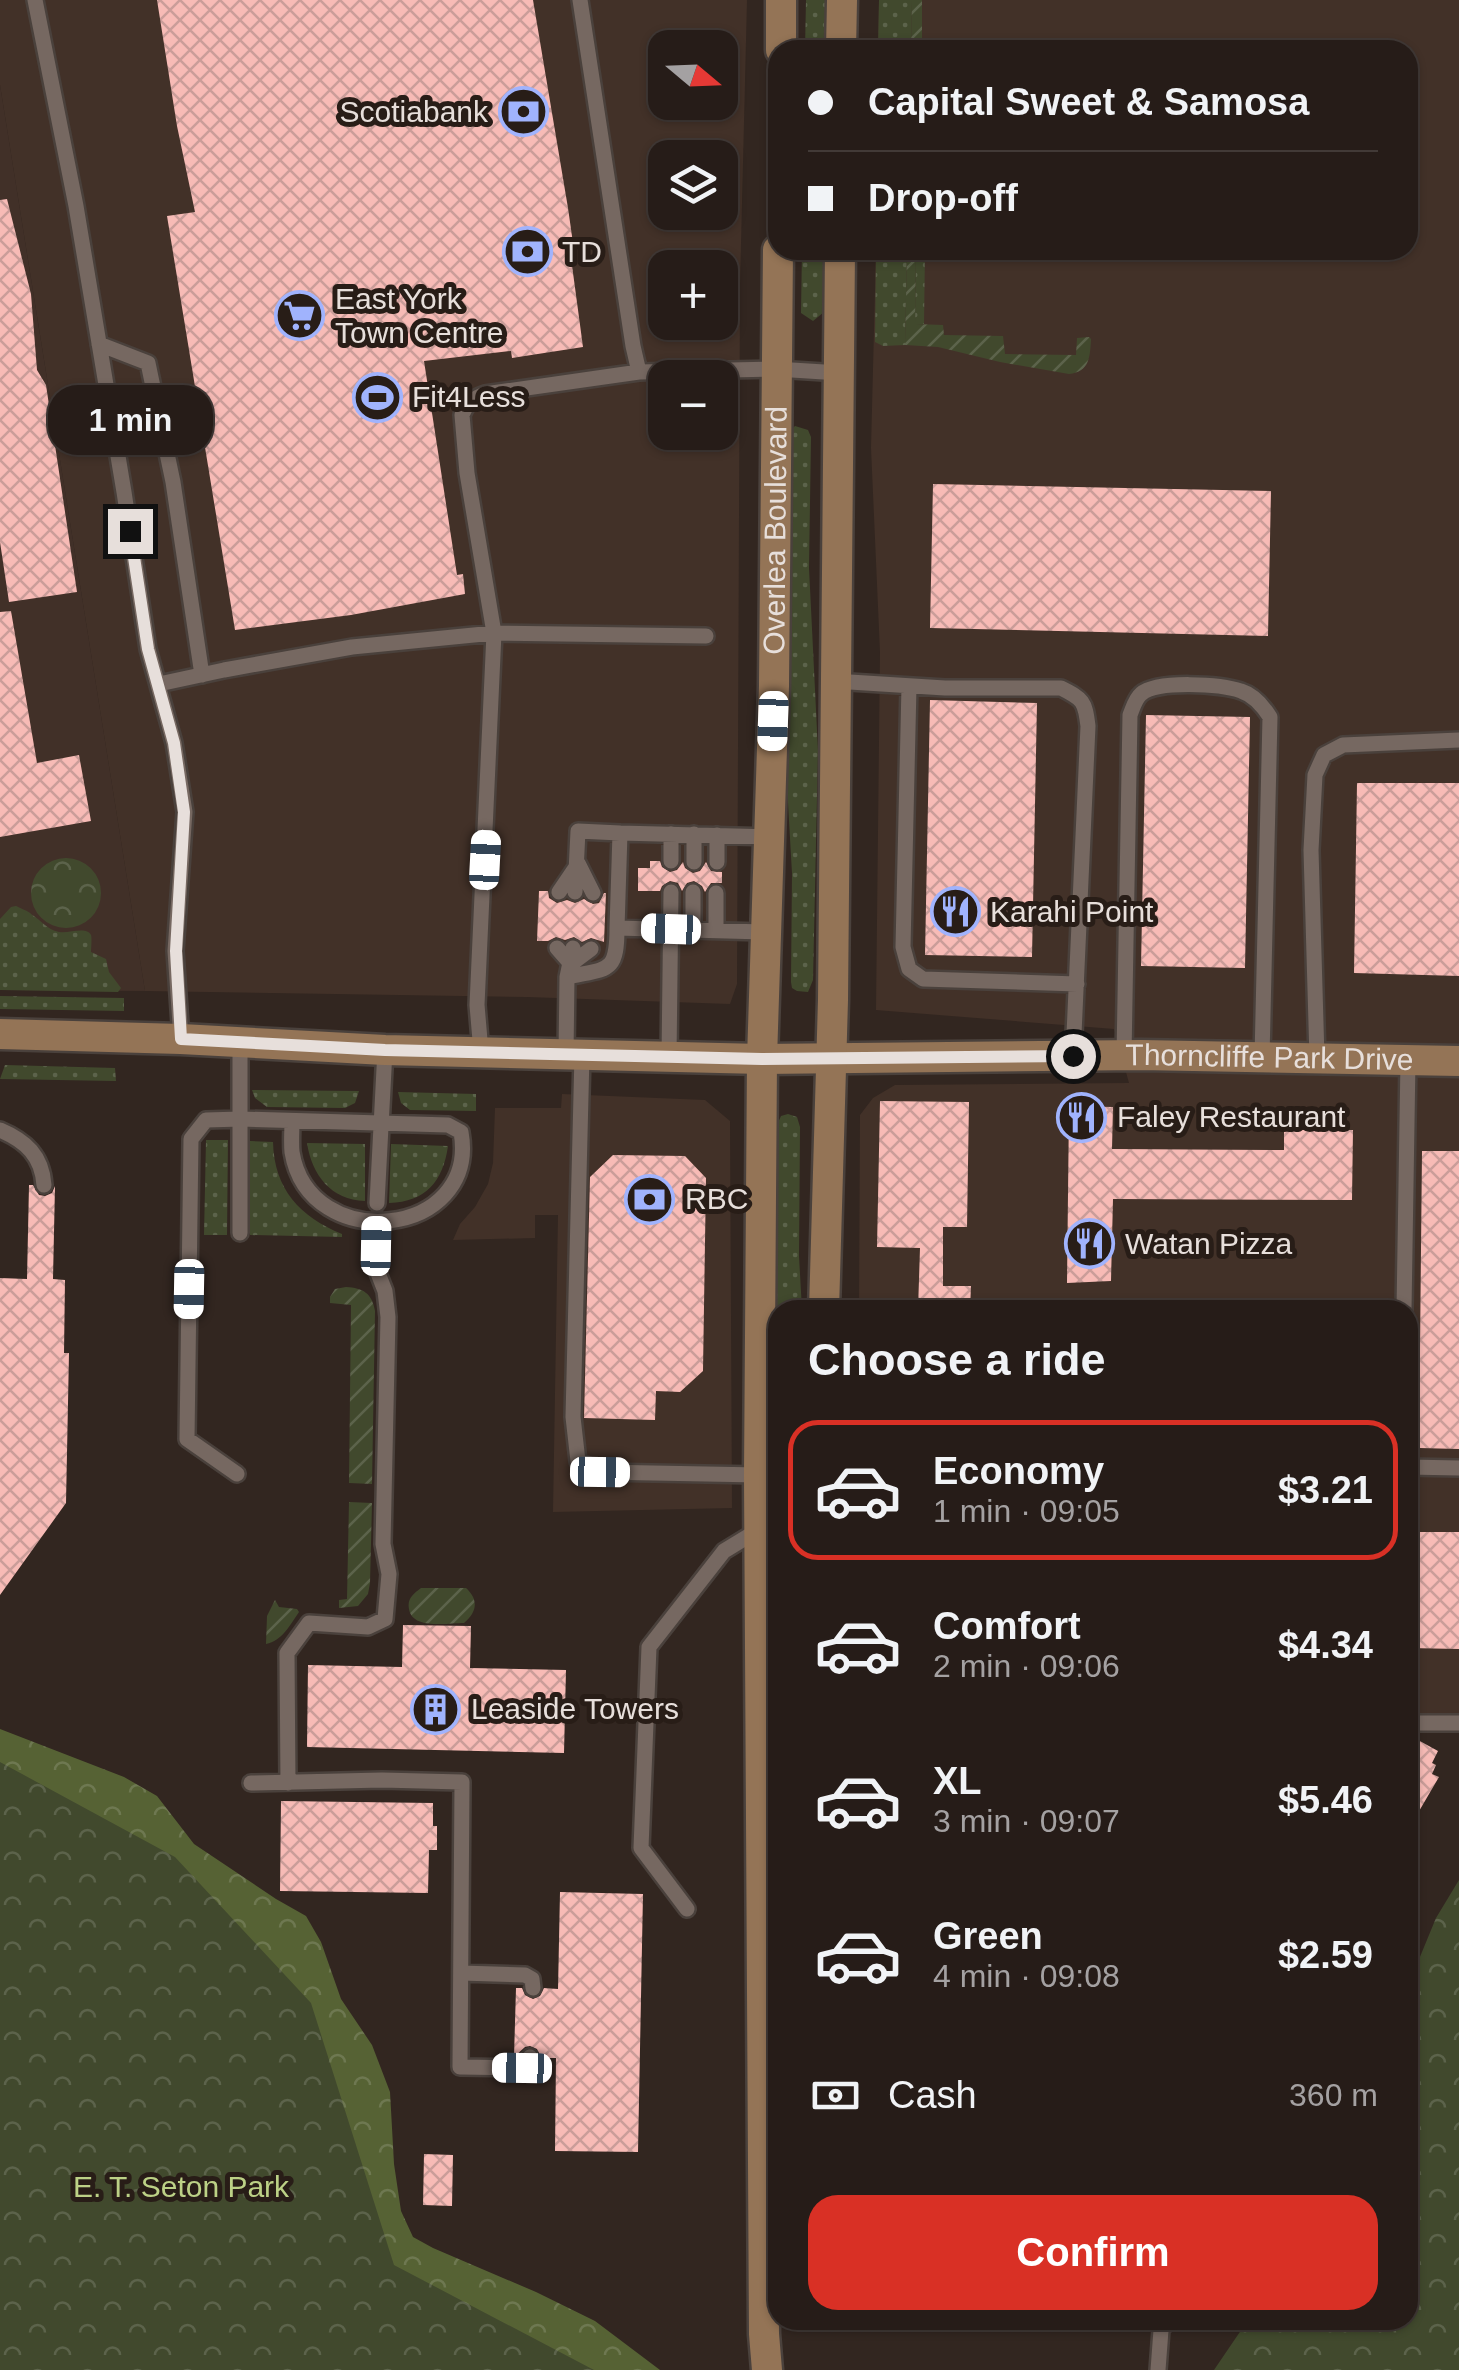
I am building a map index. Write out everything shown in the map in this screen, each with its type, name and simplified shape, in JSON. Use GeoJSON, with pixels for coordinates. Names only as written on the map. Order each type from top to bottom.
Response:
{"type":"FeatureCollection","features":[{"type":"Feature","properties":{"kind":"main road"},"geometry":{"type":"LineString","coordinates":[[781,0],[781,40]]}},
{"type":"Feature","properties":{"kind":"main road"},"geometry":{"type":"LineString","coordinates":[[841,40],[842,0]]}},
{"type":"Feature","properties":{"kind":"main road","name":"Overlea Boulevard"},"geometry":{"type":"LineString","coordinates":[[767,2370],[759,1475],[762,1059],[774,686],[778,260]]}},
{"type":"Feature","properties":{"kind":"main road","name":"Overlea Boulevard"},"geometry":{"type":"LineString","coordinates":[[824,1300],[833,1000],[840,260]]}},
{"type":"Feature","properties":{"kind":"main road","name":"Thorncliffe Park Drive"},"geometry":{"type":"LineString","coordinates":[[0,1034],[385,1050],[762,1059],[1124,1056],[1459,1061]]}},
{"type":"Feature","properties":{"kind":"main road"},"geometry":{"type":"LineString","coordinates":[[778,2370],[780,2330]]}},
{"type":"Feature","properties":{"kind":"lane"},"geometry":{"type":"LineString","coordinates":[[36,0],[76,206],[148,649],[174,743],[184,812],[176,951],[181,1039]]}},
{"type":"Feature","properties":{"kind":"lane"},"geometry":{"type":"LineString","coordinates":[[580,0],[639,372]]}},
{"type":"Feature","properties":{"kind":"lane"},"geometry":{"type":"LineString","coordinates":[[99,344],[148,363],[172,482],[202,674]]}},
{"type":"Feature","properties":{"kind":"lane"},"geometry":{"type":"LineString","coordinates":[[481,1052],[478,1005],[494,632],[467,473],[462,415],[465,407],[485,394],[639,372],[776,369],[840,373]]}},
{"type":"Feature","properties":{"kind":"lane"},"geometry":{"type":"LineString","coordinates":[[159,684],[352,648],[494,632],[706,636]]}},
{"type":"Feature","properties":{"kind":"lane"},"geometry":{"type":"LineString","coordinates":[[834,681],[1061,688],[1086,705],[1073,1056]]}},
{"type":"Feature","properties":{"kind":"lane"},"geometry":{"type":"LineString","coordinates":[[1124,1056],[1130,715],[1138,696],[1151,688],[1183,684],[1242,691],[1260,702],[1270,717],[1262,1057]]}},
{"type":"Feature","properties":{"kind":"lane"},"geometry":{"type":"LineString","coordinates":[[909,686],[903,947],[909,969],[924,979],[1077,984]]}},
{"type":"Feature","properties":{"kind":"lane"},"geometry":{"type":"LineString","coordinates":[[1317,1058],[1311,850],[1315,776],[1324,755],[1343,745],[1459,740]]}},
{"type":"Feature","properties":{"kind":"lane"},"geometry":{"type":"LineString","coordinates":[[567,892],[578,863],[578,831],[769,837]]}},
{"type":"Feature","properties":{"kind":"lane"},"geometry":{"type":"LineString","coordinates":[[567,959],[604,969],[614,962],[620,832]]}},
{"type":"Feature","properties":{"kind":"lane"},"geometry":{"type":"LineString","coordinates":[[671,861],[672,834]]}},
{"type":"Feature","properties":{"kind":"lane"},"geometry":{"type":"LineString","coordinates":[[694,834],[694,862]]}},
{"type":"Feature","properties":{"kind":"lane"},"geometry":{"type":"LineString","coordinates":[[717,835],[717,862]]}},
{"type":"Feature","properties":{"kind":"lane"},"geometry":{"type":"LineString","coordinates":[[578,863],[593,893]]}},
{"type":"Feature","properties":{"kind":"lane"},"geometry":{"type":"LineString","coordinates":[[668,1057],[670,892]]}},
{"type":"Feature","properties":{"kind":"lane"},"geometry":{"type":"LineString","coordinates":[[693,930],[694,892]]}},
{"type":"Feature","properties":{"kind":"lane"},"geometry":{"type":"LineString","coordinates":[[716,892],[716,930]]}},
{"type":"Feature","properties":{"kind":"lane"},"geometry":{"type":"LineString","coordinates":[[617,928],[767,932]]}},
{"type":"Feature","properties":{"kind":"lane"},"geometry":{"type":"LineString","coordinates":[[567,959],[591,949]]}},
{"type":"Feature","properties":{"kind":"lane"},"geometry":{"type":"LineString","coordinates":[[567,959],[574,1055],[574,1416],[578,1462],[600,1472],[759,1475]]}},
{"type":"Feature","properties":{"kind":"lane"},"geometry":{"type":"LineString","coordinates":[[240,1042],[240,1233]]}},
{"type":"Feature","properties":{"kind":"lane"},"geometry":{"type":"LineString","coordinates":[[378,1203],[385,1050]]}},
{"type":"Feature","properties":{"kind":"lane"},"geometry":{"type":"LineString","coordinates":[[1404,1300],[1408,1060]]}},
{"type":"Feature","properties":{"kind":"lane"},"geometry":{"type":"LineString","coordinates":[[237,1474],[187,1439],[191,1138],[206,1120],[240,1119],[292,1120],[381,1123],[448,1124],[461,1132],[464,1148],[458,1172],[448,1191],[436,1202],[401,1220],[377,1223],[350,1218],[314,1196],[304,1183],[292,1152],[292,1120]]}},
{"type":"Feature","properties":{"kind":"lane"},"geometry":{"type":"LineString","coordinates":[[0,1130],[19,1139],[35,1154],[42,1167],[44,1185]]}},
{"type":"Feature","properties":{"kind":"lane"},"geometry":{"type":"LineString","coordinates":[[288,1783],[287,1653],[309,1622],[368,1626],[385,1620],[389,1574],[384,1544],[388,1317],[385,1291],[376,1268],[377,1223]]}},
{"type":"Feature","properties":{"kind":"lane"},"geometry":{"type":"LineString","coordinates":[[1418,1467],[1459,1468]]}},
{"type":"Feature","properties":{"kind":"lane"},"geometry":{"type":"LineString","coordinates":[[687,1909],[641,1848],[649,1647],[724,1551],[761,1529]]}},
{"type":"Feature","properties":{"kind":"lane"},"geometry":{"type":"LineString","coordinates":[[1418,1722],[1459,1723]]}},
{"type":"Feature","properties":{"kind":"lane"},"geometry":{"type":"LineString","coordinates":[[251,1783],[462,1782],[460,2067],[522,2068],[530,2058]]}},
{"type":"Feature","properties":{"kind":"lane"},"geometry":{"type":"LineString","coordinates":[[461,1973],[525,1975],[532,1980],[533,1988]]}},
{"type":"Feature","properties":{"kind":"lane"},"geometry":{"type":"LineString","coordinates":[[1158,2370],[1161,2330]]}},
{"type":"Feature","properties":{"kind":"shaded area"},"geometry":{"type":"Polygon","coordinates":[[[0,0],[747,0],[740,285],[737,984],[730,1004],[145,991],[0,85],[0,0]]]}},
{"type":"Feature","properties":{"kind":"shaded area"},"geometry":{"type":"Polygon","coordinates":[[[879,0],[1459,0],[1459,1731],[1418,1731],[1418,1300],[859,1300],[860,1115],[873,1098],[895,1085],[1129,1083],[1114,1029],[876,1010],[880,652],[871,448],[876,260],[1418,260],[1418,40],[878,40],[879,0]]]}},
{"type":"Feature","properties":{"kind":"shaded area"},"geometry":{"type":"Polygon","coordinates":[[[0,85],[145,991],[0,990],[0,85]]]}},
{"type":"Feature","properties":{"kind":"shaded area"},"geometry":{"type":"Polygon","coordinates":[[[562,1094],[705,1100],[730,1121],[732,1508],[553,1512],[558,1215],[535,1215],[535,1238],[453,1240],[488,1184],[493,1163],[495,1108],[561,1108],[562,1094]]]}},
{"type":"Feature","properties":{"kind":"green space"},"geometry":{"type":"Polygon","coordinates":[[[806,0],[831,0],[830,40],[805,40],[806,0]]]}},
{"type":"Feature","properties":{"kind":"green space"},"geometry":{"type":"Polygon","coordinates":[[[879,0],[912,0],[911,40],[878,40],[879,0]]]}},
{"type":"Feature","properties":{"kind":"green space"},"geometry":{"type":"Polygon","coordinates":[[[912,0],[922,0],[922,39],[911,40],[912,0]]]}},
{"type":"Feature","properties":{"kind":"green space"},"geometry":{"type":"Polygon","coordinates":[[[802,260],[827,260],[824,312],[813,321],[801,313],[802,260]]]}},
{"type":"Feature","properties":{"kind":"green space"},"geometry":{"type":"Polygon","coordinates":[[[876,260],[907,260],[905,345],[883,346],[875,342],[876,260]]]}},
{"type":"Feature","properties":{"kind":"green space"},"geometry":{"type":"Polygon","coordinates":[[[907,260],[916,260],[915,324],[943,325],[944,335],[1003,336],[1005,354],[1076,355],[1077,338],[1091,339],[1085,367],[1069,374],[938,347],[905,345],[907,260]]]}},
{"type":"Feature","properties":{"kind":"green space"},"geometry":{"type":"Polygon","coordinates":[[[916,260],[925,260],[924,324],[915,324],[916,260]]]}},
{"type":"Feature","properties":{"kind":"green space"},"geometry":{"type":"Polygon","coordinates":[[[795,426],[808,430],[811,437],[809,568],[818,751],[813,980],[808,992],[797,991],[791,982],[792,873],[784,732],[791,430],[795,426]]]}},
{"type":"Feature","properties":{"kind":"green space"},"geometry":{"type":"Polygon","coordinates":[[[66,858],[90,869],[101,893],[90,917],[66,928],[42,917],[31,893],[42,869],[66,858]]]}},
{"type":"Feature","properties":{"kind":"green space"},"geometry":{"type":"Polygon","coordinates":[[[16,906],[55,931],[89,932],[91,952],[106,959],[109,972],[121,988],[118,992],[0,990],[0,919],[16,906]]]}},
{"type":"Feature","properties":{"kind":"green space"},"geometry":{"type":"Polygon","coordinates":[[[0,996],[124,998],[124,1011],[0,1009],[0,996]]]}},
{"type":"Feature","properties":{"kind":"green space"},"geometry":{"type":"Polygon","coordinates":[[[5,1065],[115,1068],[116,1081],[0,1079],[5,1065]]]}},
{"type":"Feature","properties":{"kind":"green space"},"geometry":{"type":"Polygon","coordinates":[[[252,1090],[359,1091],[355,1103],[345,1108],[267,1107],[255,1098],[252,1090]]]}},
{"type":"Feature","properties":{"kind":"green space"},"geometry":{"type":"Polygon","coordinates":[[[398,1092],[476,1094],[476,1111],[410,1110],[401,1103],[398,1092]]]}},
{"type":"Feature","properties":{"kind":"green space"},"geometry":{"type":"Polygon","coordinates":[[[781,1116],[797,1117],[800,1127],[801,1300],[773,1300],[776,1127],[781,1116]]]}},
{"type":"Feature","properties":{"kind":"green space"},"geometry":{"type":"Polygon","coordinates":[[[206,1140],[228,1140],[227,1235],[204,1235],[206,1140]]]}},
{"type":"Feature","properties":{"kind":"green space"},"geometry":{"type":"Polygon","coordinates":[[[250,1141],[273,1142],[278,1174],[292,1199],[342,1237],[250,1235],[250,1141]]]}},
{"type":"Feature","properties":{"kind":"green space"},"geometry":{"type":"Polygon","coordinates":[[[307,1143],[365,1144],[365,1201],[342,1196],[325,1184],[313,1165],[307,1143]]]}},
{"type":"Feature","properties":{"kind":"green space"},"geometry":{"type":"Polygon","coordinates":[[[391,1144],[448,1146],[442,1170],[423,1194],[389,1203],[391,1144]]]}},
{"type":"Feature","properties":{"kind":"green space"},"geometry":{"type":"Polygon","coordinates":[[[346,1287],[366,1293],[375,1311],[372,1484],[349,1483],[351,1305],[330,1303],[335,1289],[346,1287]]]}},
{"type":"Feature","properties":{"kind":"green space"},"geometry":{"type":"Polygon","coordinates":[[[349,1502],[372,1503],[370,1583],[368,1594],[358,1606],[339,1608],[339,1600],[347,1599],[349,1502]]]}},
{"type":"Feature","properties":{"kind":"green space"},"geometry":{"type":"Polygon","coordinates":[[[421,1588],[466,1588],[475,1601],[472,1615],[464,1623],[432,1624],[417,1620],[409,1602],[421,1588]]]}},
{"type":"Feature","properties":{"kind":"green space"},"geometry":{"type":"Polygon","coordinates":[[[275,1600],[279,1607],[299,1612],[281,1636],[266,1644],[267,1616],[275,1600]]]}},
{"type":"Feature","properties":{"kind":"green space","name":"E. T. Seton Park"},"geometry":{"type":"Polygon","coordinates":[[[0,1729],[124,1777],[157,1796],[194,1844],[306,1916],[321,1942],[341,1999],[372,2045],[390,2092],[401,2211],[413,2237],[595,2321],[660,2370],[110,2370],[0,2139],[0,1729]]]}},
{"type":"Feature","properties":{"kind":"green space","name":"E. T. Seton Park"},"geometry":{"type":"Polygon","coordinates":[[[0,1762],[175,1857],[311,2003],[394,2265],[594,2370],[0,2370],[0,1762]]]}},
{"type":"Feature","properties":{"kind":"green space"},"geometry":{"type":"Polygon","coordinates":[[[1459,1880],[1459,2370],[1214,2370],[1241,2330],[1418,2330],[1418,1962],[1436,1918],[1459,1880]]]}},
{"type":"Feature","properties":{"kind":"building","name":"East York Town Centre"},"geometry":{"type":"Polygon","coordinates":[[[157,0],[533,0],[568,208],[583,347],[512,358],[511,351],[424,361],[457,575],[463,574],[465,594],[351,615],[235,630],[167,216],[195,212],[157,0]]]}},
{"type":"Feature","properties":{"kind":"building"},"geometry":{"type":"Polygon","coordinates":[[[7,199],[31,294],[37,370],[46,385],[77,592],[9,602],[0,542],[0,200],[7,199]]]}},
{"type":"Feature","properties":{"kind":"building"},"geometry":{"type":"Polygon","coordinates":[[[933,484],[1271,491],[1268,636],[930,628],[933,484]]]}},
{"type":"Feature","properties":{"kind":"building"},"geometry":{"type":"Polygon","coordinates":[[[11,611],[37,763],[79,755],[91,821],[0,837],[0,612],[11,611]]]}},
{"type":"Feature","properties":{"kind":"building"},"geometry":{"type":"Polygon","coordinates":[[[930,700],[1037,703],[1032,957],[925,955],[930,700]]]}},
{"type":"Feature","properties":{"kind":"building"},"geometry":{"type":"Polygon","coordinates":[[[1146,715],[1250,717],[1245,968],[1141,966],[1146,715]]]}},
{"type":"Feature","properties":{"kind":"building"},"geometry":{"type":"Polygon","coordinates":[[[1357,783],[1459,783],[1459,976],[1354,973],[1357,783]]]}},
{"type":"Feature","properties":{"kind":"building"},"geometry":{"type":"Polygon","coordinates":[[[650,861],[660,861],[670,872],[683,862],[693,873],[706,862],[711,871],[722,872],[722,883],[711,883],[705,892],[694,881],[682,891],[678,883],[670,881],[660,891],[638,891],[638,868],[650,868],[650,861]]]}},
{"type":"Feature","properties":{"kind":"building"},"geometry":{"type":"Polygon","coordinates":[[[539,891],[548,891],[549,898],[557,903],[584,899],[599,903],[606,893],[604,942],[591,938],[582,942],[574,937],[537,941],[539,891]]]}},
{"type":"Feature","properties":{"kind":"building"},"geometry":{"type":"Polygon","coordinates":[[[880,1101],[969,1102],[967,1227],[943,1227],[943,1286],[971,1286],[970,1300],[918,1300],[920,1248],[877,1247],[880,1101]]]}},
{"type":"Feature","properties":{"kind":"building"},"geometry":{"type":"Polygon","coordinates":[[[1069,1106],[1113,1107],[1112,1149],[1284,1150],[1284,1130],[1353,1130],[1352,1200],[1113,1199],[1111,1281],[1067,1283],[1069,1106]]]}},
{"type":"Feature","properties":{"kind":"building"},"geometry":{"type":"Polygon","coordinates":[[[1422,1151],[1459,1151],[1459,1449],[1419,1448],[1422,1151]]]}},
{"type":"Feature","properties":{"kind":"building"},"geometry":{"type":"Polygon","coordinates":[[[613,1155],[685,1156],[706,1178],[703,1371],[680,1392],[656,1391],[655,1420],[584,1418],[590,1177],[613,1155]]]}},
{"type":"Feature","properties":{"kind":"building"},"geometry":{"type":"Polygon","coordinates":[[[29,1185],[45,1196],[55,1186],[53,1279],[65,1280],[64,1353],[69,1353],[66,1503],[0,1595],[0,1278],[27,1279],[29,1185]]]}},
{"type":"Feature","properties":{"kind":"building"},"geometry":{"type":"Polygon","coordinates":[[[1418,1532],[1459,1532],[1459,1649],[1418,1648],[1418,1532]]]}},
{"type":"Feature","properties":{"kind":"building","name":"Leaside Towers"},"geometry":{"type":"Polygon","coordinates":[[[403,1625],[471,1626],[470,1668],[566,1670],[564,1753],[307,1747],[308,1665],[402,1667],[403,1625]]]}},
{"type":"Feature","properties":{"kind":"building"},"geometry":{"type":"Polygon","coordinates":[[[1418,1740],[1438,1751],[1432,1774],[1439,1777],[1418,1813],[1418,1740]]]}},
{"type":"Feature","properties":{"kind":"building"},"geometry":{"type":"Polygon","coordinates":[[[281,1801],[433,1803],[437,1850],[429,1850],[428,1893],[280,1891],[281,1801]]]}},
{"type":"Feature","properties":{"kind":"building"},"geometry":{"type":"Polygon","coordinates":[[[560,1892],[643,1894],[638,2152],[555,2151],[556,2058],[541,2058],[537,2049],[530,2046],[514,2057],[516,1988],[522,1988],[533,1999],[544,1988],[558,1989],[560,1892]]]}},
{"type":"Feature","properties":{"kind":"building"},"geometry":{"type":"Polygon","coordinates":[[[424,2154],[453,2155],[452,2206],[423,2205],[424,2154]]]}},
{"type":"Feature","properties":{"kind":"place","name":"Scotiabank"},"geometry":{"type":"Point","coordinates":[523,112]}},
{"type":"Feature","properties":{"kind":"place","name":"TD"},"geometry":{"type":"Point","coordinates":[527,252]}},
{"type":"Feature","properties":{"kind":"place","name":"East York Town Centre"},"geometry":{"type":"Point","coordinates":[300,316]}},
{"type":"Feature","properties":{"kind":"place","name":"Fit4Less"},"geometry":{"type":"Point","coordinates":[377,397]}},
{"type":"Feature","properties":{"kind":"place","name":"Karahi Point"},"geometry":{"type":"Point","coordinates":[955,912]}},
{"type":"Feature","properties":{"kind":"place","name":"Faley Restaurant"},"geometry":{"type":"Point","coordinates":[1082,1117]}},
{"type":"Feature","properties":{"kind":"place","name":"RBC"},"geometry":{"type":"Point","coordinates":[650,1199]}},
{"type":"Feature","properties":{"kind":"place","name":"Watan Pizza"},"geometry":{"type":"Point","coordinates":[1090,1244]}},
{"type":"Feature","properties":{"kind":"place","name":"Leaside Towers"},"geometry":{"type":"Point","coordinates":[436,1709]}},
{"type":"Feature","properties":{"kind":"route"},"geometry":{"type":"LineString","coordinates":[[130,531],[148,649],[174,743],[184,812],[176,951],[181,1039],[385,1050],[762,1059],[1073,1056]]}}]}
